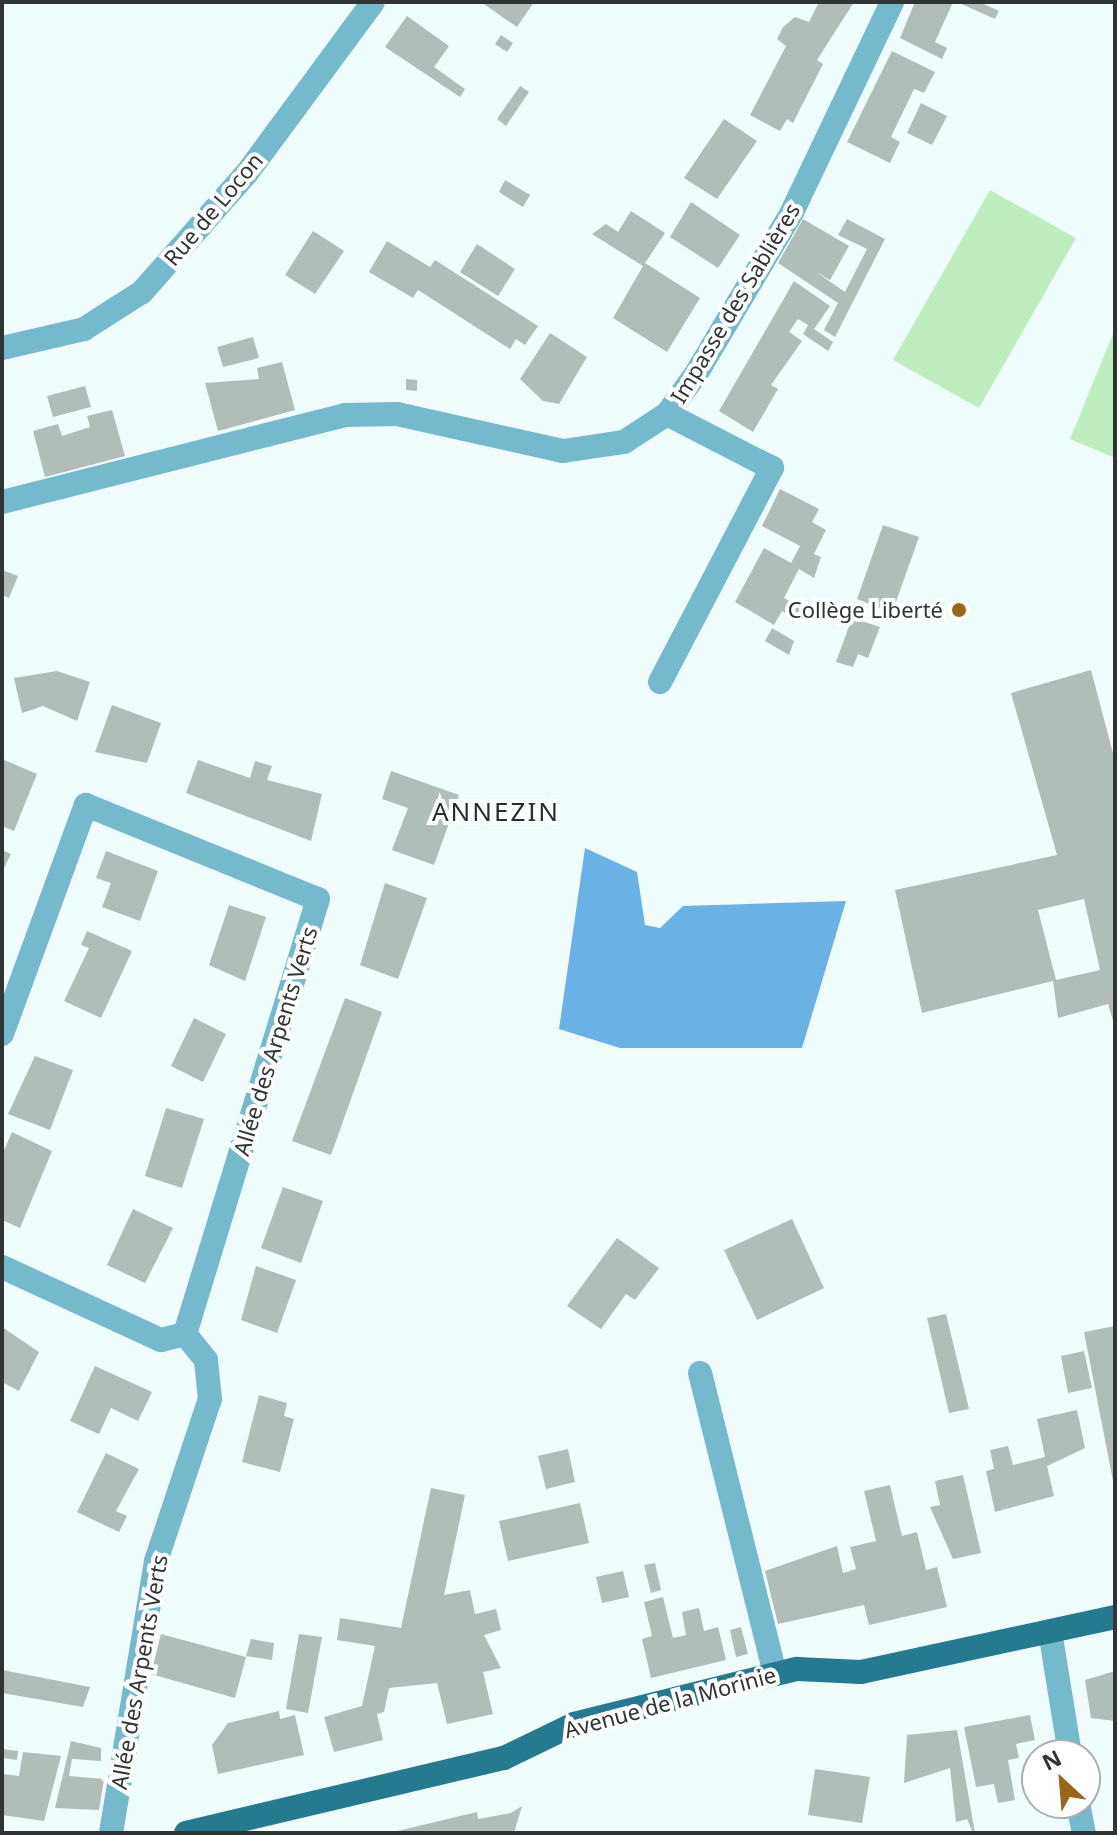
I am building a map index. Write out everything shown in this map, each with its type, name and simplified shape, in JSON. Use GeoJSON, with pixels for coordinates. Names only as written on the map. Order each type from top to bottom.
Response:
{"type":"FeatureCollection","features":[{"type":"Feature","properties":{"kind":"main road","name":"Avenue de la Morinie"},"geometry":{"type":"LineString","coordinates":[[186,1833],[504,1758],[574,1724],[775,1674],[820,1667],[861,1672],[1115,1617]]}},
{"type":"Feature","properties":{"kind":"street","name":"Rue de Locon"},"geometry":{"type":"LineString","coordinates":[[2,348],[84,329],[142,292],[247,173],[373,2]]}},
{"type":"Feature","properties":{"kind":"street","name":"Impasse des Sablières"},"geometry":{"type":"LineString","coordinates":[[2,502],[345,415],[397,414],[563,451],[624,442],[667,414],[792,212],[892,2]]}},
{"type":"Feature","properties":{"kind":"street"},"geometry":{"type":"LineString","coordinates":[[660,682],[772,468],[667,414]]}},
{"type":"Feature","properties":{"kind":"street","name":"Allée des Arpents Verts"},"geometry":{"type":"LineString","coordinates":[[2,1034],[86,805],[318,899],[185,1334],[206,1360],[210,1399],[156,1561],[111,1833]]}},
{"type":"Feature","properties":{"kind":"street"},"geometry":{"type":"LineString","coordinates":[[2,1267],[161,1340],[185,1334]]}},
{"type":"Feature","properties":{"kind":"street"},"geometry":{"type":"LineString","coordinates":[[700,1373],[775,1674]]}},
{"type":"Feature","properties":{"kind":"street"},"geometry":{"type":"LineString","coordinates":[[1050,1631],[1067,1739]]}},
{"type":"Feature","properties":{"kind":"green space"},"geometry":{"type":"Polygon","coordinates":[[[990,190],[1076,238],[979,408],[893,360],[990,190]]]}},
{"type":"Feature","properties":{"kind":"green space"},"geometry":{"type":"Polygon","coordinates":[[[1115,335],[1115,458],[1070,439],[1115,335]]]}},
{"type":"Feature","properties":{"kind":"water"},"geometry":{"type":"Polygon","coordinates":[[[585,848],[637,872],[645,925],[660,928],[683,906],[846,901],[802,1048],[620,1048],[559,1029],[585,848]]]}},
{"type":"Feature","properties":{"kind":"building"},"geometry":{"type":"Polygon","coordinates":[[[481,2],[534,2],[517,27],[481,2]]]}},
{"type":"Feature","properties":{"kind":"building"},"geometry":{"type":"Polygon","coordinates":[[[819,2],[854,2],[817,60],[823,64],[793,123],[787,119],[780,131],[750,115],[786,46],[777,39],[783,27],[795,17],[809,22],[819,2]]]}},
{"type":"Feature","properties":{"kind":"building"},"geometry":{"type":"Polygon","coordinates":[[[915,2],[953,2],[935,42],[947,48],[942,59],[900,38],[915,2]]]}},
{"type":"Feature","properties":{"kind":"building"},"geometry":{"type":"Polygon","coordinates":[[[957,2],[979,2],[999,11],[995,19],[957,2]]]}},
{"type":"Feature","properties":{"kind":"building"},"geometry":{"type":"Polygon","coordinates":[[[407,16],[449,46],[434,67],[465,89],[460,97],[385,47],[407,16]]]}},
{"type":"Feature","properties":{"kind":"building"},"geometry":{"type":"Polygon","coordinates":[[[501,35],[513,43],[507,52],[495,44],[501,35]]]}},
{"type":"Feature","properties":{"kind":"building"},"geometry":{"type":"Polygon","coordinates":[[[892,51],[935,72],[924,93],[914,89],[891,137],[900,142],[890,163],[847,142],[892,51]]]}},
{"type":"Feature","properties":{"kind":"building"},"geometry":{"type":"Polygon","coordinates":[[[520,86],[529,92],[506,126],[497,119],[520,86]]]}},
{"type":"Feature","properties":{"kind":"building"},"geometry":{"type":"Polygon","coordinates":[[[921,103],[947,116],[932,145],[907,133],[921,103]]]}},
{"type":"Feature","properties":{"kind":"building"},"geometry":{"type":"Polygon","coordinates":[[[724,119],[757,141],[717,199],[684,178],[724,119]]]}},
{"type":"Feature","properties":{"kind":"building"},"geometry":{"type":"Polygon","coordinates":[[[505,180],[530,195],[523,207],[499,192],[505,180]]]}},
{"type":"Feature","properties":{"kind":"building"},"geometry":{"type":"Polygon","coordinates":[[[691,202],[740,235],[718,268],[670,237],[691,202]]]}},
{"type":"Feature","properties":{"kind":"building"},"geometry":{"type":"Polygon","coordinates":[[[631,211],[665,233],[645,263],[700,298],[667,352],[613,318],[643,266],[592,234],[606,224],[618,232],[631,211]]]}},
{"type":"Feature","properties":{"kind":"building"},"geometry":{"type":"Polygon","coordinates":[[[803,219],[849,246],[830,280],[816,272],[845,292],[867,249],[838,235],[847,219],[885,239],[835,337],[824,330],[838,303],[778,263],[803,219]]]}},
{"type":"Feature","properties":{"kind":"building"},"geometry":{"type":"Polygon","coordinates":[[[313,231],[344,251],[315,294],[285,275],[313,231]]]}},
{"type":"Feature","properties":{"kind":"building"},"geometry":{"type":"Polygon","coordinates":[[[387,241],[430,267],[435,260],[538,326],[525,345],[516,339],[510,349],[418,290],[413,298],[369,272],[387,241]]]}},
{"type":"Feature","properties":{"kind":"building"},"geometry":{"type":"Polygon","coordinates":[[[477,244],[515,269],[498,296],[460,272],[477,244]]]}},
{"type":"Feature","properties":{"kind":"building"},"geometry":{"type":"Polygon","coordinates":[[[794,281],[830,306],[814,329],[833,342],[828,351],[803,334],[808,325],[798,319],[789,332],[802,341],[771,385],[778,389],[753,432],[719,411],[794,281]]]}},
{"type":"Feature","properties":{"kind":"building"},"geometry":{"type":"Polygon","coordinates":[[[550,333],[587,357],[559,404],[543,401],[520,379],[550,333]]]}},
{"type":"Feature","properties":{"kind":"building"},"geometry":{"type":"Polygon","coordinates":[[[253,337],[259,358],[223,367],[217,347],[253,337]]]}},
{"type":"Feature","properties":{"kind":"building"},"geometry":{"type":"Polygon","coordinates":[[[282,362],[295,410],[218,431],[205,383],[259,379],[257,368],[282,362]]]}},
{"type":"Feature","properties":{"kind":"building"},"geometry":{"type":"Polygon","coordinates":[[[406,379],[417,380],[417,391],[406,390],[406,379]]]}},
{"type":"Feature","properties":{"kind":"building"},"geometry":{"type":"Polygon","coordinates":[[[85,386],[91,407],[53,417],[47,396],[85,386]]]}},
{"type":"Feature","properties":{"kind":"building"},"geometry":{"type":"Polygon","coordinates":[[[112,410],[125,456],[45,477],[33,431],[58,424],[62,436],[90,427],[87,416],[112,410]]]}},
{"type":"Feature","properties":{"kind":"building"},"geometry":{"type":"Polygon","coordinates":[[[780,489],[819,509],[812,522],[826,530],[814,554],[821,557],[814,578],[799,569],[784,598],[804,609],[798,620],[782,611],[774,625],[735,602],[764,548],[791,563],[800,546],[762,526],[780,489]]]}},
{"type":"Feature","properties":{"kind":"building"},"geometry":{"type":"Polygon","coordinates":[[[883,525],[919,537],[892,613],[857,599],[883,525]]]}},
{"type":"Feature","properties":{"kind":"building"},"geometry":{"type":"Polygon","coordinates":[[[2,570],[18,576],[9,598],[2,595],[2,570]]]}},
{"type":"Feature","properties":{"kind":"building"},"geometry":{"type":"Polygon","coordinates":[[[852,618],[880,627],[868,658],[858,654],[853,667],[836,662],[852,618]]]}},
{"type":"Feature","properties":{"kind":"building"},"geometry":{"type":"Polygon","coordinates":[[[772,628],[794,641],[789,655],[765,641],[772,628]]]}},
{"type":"Feature","properties":{"kind":"building"},"geometry":{"type":"Polygon","coordinates":[[[1091,670],[1115,761],[1115,1027],[1108,1004],[1058,1018],[1053,981],[922,1013],[895,890],[1057,855],[1011,693],[1091,670]],[[1084,899],[1038,910],[1056,980],[1100,970],[1084,899]]]}},
{"type":"Feature","properties":{"kind":"building"},"geometry":{"type":"Polygon","coordinates":[[[57,671],[90,682],[77,721],[43,706],[22,713],[14,678],[57,671]]]}},
{"type":"Feature","properties":{"kind":"building"},"geometry":{"type":"Polygon","coordinates":[[[112,705],[161,723],[147,763],[95,752],[112,705]]]}},
{"type":"Feature","properties":{"kind":"building"},"geometry":{"type":"Polygon","coordinates":[[[2,759],[37,774],[14,831],[2,826],[2,759]]]}},
{"type":"Feature","properties":{"kind":"building"},"geometry":{"type":"Polygon","coordinates":[[[198,760],[250,778],[255,761],[272,766],[267,780],[322,794],[311,841],[186,793],[198,760]]]}},
{"type":"Feature","properties":{"kind":"building"},"geometry":{"type":"Polygon","coordinates":[[[391,771],[459,795],[434,865],[392,850],[408,808],[382,799],[391,771]]]}},
{"type":"Feature","properties":{"kind":"building"},"geometry":{"type":"Polygon","coordinates":[[[2,850],[11,854],[4,868],[2,867],[2,850]]]}},
{"type":"Feature","properties":{"kind":"building"},"geometry":{"type":"Polygon","coordinates":[[[106,851],[158,871],[140,921],[102,907],[111,883],[96,878],[106,851]]]}},
{"type":"Feature","properties":{"kind":"building"},"geometry":{"type":"Polygon","coordinates":[[[385,883],[427,898],[398,979],[360,965],[385,883]]]}},
{"type":"Feature","properties":{"kind":"building"},"geometry":{"type":"Polygon","coordinates":[[[229,905],[266,917],[245,981],[209,965],[229,905]]]}},
{"type":"Feature","properties":{"kind":"building"},"geometry":{"type":"Polygon","coordinates":[[[87,931],[132,951],[101,1018],[64,1001],[89,948],[81,945],[87,931]]]}},
{"type":"Feature","properties":{"kind":"building"},"geometry":{"type":"Polygon","coordinates":[[[345,998],[382,1012],[331,1155],[292,1141],[345,998]]]}},
{"type":"Feature","properties":{"kind":"building"},"geometry":{"type":"Polygon","coordinates":[[[194,1018],[226,1034],[203,1082],[171,1066],[194,1018]]]}},
{"type":"Feature","properties":{"kind":"building"},"geometry":{"type":"Polygon","coordinates":[[[35,1056],[73,1070],[50,1130],[8,1114],[35,1056]]]}},
{"type":"Feature","properties":{"kind":"building"},"geometry":{"type":"Polygon","coordinates":[[[166,1108],[204,1119],[182,1188],[145,1176],[166,1108]]]}},
{"type":"Feature","properties":{"kind":"building"},"geometry":{"type":"Polygon","coordinates":[[[12,1132],[52,1151],[20,1228],[2,1220],[2,1155],[12,1132]]]}},
{"type":"Feature","properties":{"kind":"building"},"geometry":{"type":"Polygon","coordinates":[[[283,1187],[323,1201],[301,1263],[261,1248],[283,1187]]]}},
{"type":"Feature","properties":{"kind":"building"},"geometry":{"type":"Polygon","coordinates":[[[133,1209],[173,1228],[145,1283],[107,1265],[133,1209]]]}},
{"type":"Feature","properties":{"kind":"building"},"geometry":{"type":"Polygon","coordinates":[[[792,1219],[824,1288],[757,1320],[724,1250],[792,1219]]]}},
{"type":"Feature","properties":{"kind":"building"},"geometry":{"type":"Polygon","coordinates":[[[617,1238],[659,1268],[635,1300],[626,1294],[601,1329],[567,1306],[617,1238]]]}},
{"type":"Feature","properties":{"kind":"building"},"geometry":{"type":"Polygon","coordinates":[[[256,1266],[296,1280],[277,1333],[241,1320],[256,1266]]]}},
{"type":"Feature","properties":{"kind":"building"},"geometry":{"type":"Polygon","coordinates":[[[946,1314],[969,1409],[949,1413],[927,1318],[946,1314]]]}},
{"type":"Feature","properties":{"kind":"building"},"geometry":{"type":"Polygon","coordinates":[[[1115,1326],[1115,1486],[1114,1486],[1084,1332],[1115,1326]]]}},
{"type":"Feature","properties":{"kind":"building"},"geometry":{"type":"Polygon","coordinates":[[[2,1327],[39,1352],[19,1391],[2,1382],[2,1327]]]}},
{"type":"Feature","properties":{"kind":"building"},"geometry":{"type":"Polygon","coordinates":[[[1084,1351],[1092,1388],[1068,1393],[1061,1356],[1084,1351]]]}},
{"type":"Feature","properties":{"kind":"building"},"geometry":{"type":"Polygon","coordinates":[[[95,1366],[152,1392],[138,1421],[111,1408],[99,1434],[70,1421],[95,1366]]]}},
{"type":"Feature","properties":{"kind":"building"},"geometry":{"type":"Polygon","coordinates":[[[259,1395],[287,1403],[284,1416],[294,1419],[280,1472],[242,1462],[259,1395]]]}},
{"type":"Feature","properties":{"kind":"building"},"geometry":{"type":"Polygon","coordinates":[[[1077,1410],[1085,1448],[1047,1466],[1054,1496],[995,1512],[986,1471],[994,1469],[990,1450],[1008,1446],[1013,1465],[1045,1457],[1037,1419],[1077,1410]]]}},
{"type":"Feature","properties":{"kind":"building"},"geometry":{"type":"Polygon","coordinates":[[[568,1449],[575,1482],[546,1489],[538,1456],[568,1449]]]}},
{"type":"Feature","properties":{"kind":"building"},"geometry":{"type":"Polygon","coordinates":[[[106,1453],[139,1469],[116,1511],[127,1516],[119,1532],[77,1512],[106,1453]]]}},
{"type":"Feature","properties":{"kind":"building"},"geometry":{"type":"Polygon","coordinates":[[[963,1475],[981,1553],[953,1559],[930,1507],[940,1505],[935,1481],[963,1475]]]}},
{"type":"Feature","properties":{"kind":"building"},"geometry":{"type":"Polygon","coordinates":[[[890,1485],[902,1536],[917,1532],[926,1570],[937,1567],[947,1607],[869,1625],[864,1605],[778,1624],[765,1571],[837,1546],[843,1573],[856,1569],[850,1547],[876,1541],[864,1491],[890,1485]]]}},
{"type":"Feature","properties":{"kind":"building"},"geometry":{"type":"Polygon","coordinates":[[[431,1488],[465,1495],[444,1595],[470,1590],[475,1614],[496,1609],[501,1630],[484,1635],[501,1668],[483,1672],[493,1714],[447,1724],[437,1683],[389,1688],[384,1712],[377,1714],[383,1740],[334,1752],[324,1717],[362,1706],[375,1646],[337,1640],[340,1618],[401,1628],[431,1488]]]}},
{"type":"Feature","properties":{"kind":"building"},"geometry":{"type":"Polygon","coordinates":[[[580,1503],[589,1543],[508,1561],[499,1521],[580,1503]]]}},
{"type":"Feature","properties":{"kind":"building"},"geometry":{"type":"Polygon","coordinates":[[[655,1563],[661,1590],[651,1593],[644,1565],[655,1563]]]}},
{"type":"Feature","properties":{"kind":"building"},"geometry":{"type":"Polygon","coordinates":[[[623,1571],[629,1597],[602,1603],[596,1577],[623,1571]]]}},
{"type":"Feature","properties":{"kind":"building"},"geometry":{"type":"Polygon","coordinates":[[[663,1597],[673,1638],[686,1635],[682,1612],[699,1608],[704,1631],[718,1627],[726,1660],[651,1678],[642,1639],[652,1636],[644,1602],[663,1597]]]}},
{"type":"Feature","properties":{"kind":"building"},"geometry":{"type":"Polygon","coordinates":[[[741,1627],[748,1654],[736,1657],[730,1630],[741,1627]]]}},
{"type":"Feature","properties":{"kind":"building"},"geometry":{"type":"Polygon","coordinates":[[[161,1634],[246,1657],[235,1698],[151,1674],[161,1634]]]}},
{"type":"Feature","properties":{"kind":"building"},"geometry":{"type":"Polygon","coordinates":[[[299,1634],[322,1637],[308,1713],[286,1709],[299,1634]]]}},
{"type":"Feature","properties":{"kind":"building"},"geometry":{"type":"Polygon","coordinates":[[[251,1639],[274,1643],[272,1660],[246,1656],[251,1639]]]}},
{"type":"Feature","properties":{"kind":"building"},"geometry":{"type":"Polygon","coordinates":[[[2,1670],[90,1687],[83,1707],[2,1693],[2,1670]]]}},
{"type":"Feature","properties":{"kind":"building"},"geometry":{"type":"Polygon","coordinates":[[[1115,1671],[1115,1721],[1091,1718],[1085,1680],[1115,1671]]]}},
{"type":"Feature","properties":{"kind":"building"},"geometry":{"type":"Polygon","coordinates":[[[279,1711],[280,1719],[295,1715],[304,1755],[218,1774],[212,1745],[228,1723],[279,1711]]]}},
{"type":"Feature","properties":{"kind":"building"},"geometry":{"type":"Polygon","coordinates":[[[1030,1715],[1035,1739],[1021,1739],[1021,1743],[1016,1744],[1019,1758],[1008,1760],[1015,1800],[998,1803],[994,1784],[976,1787],[964,1727],[1030,1715]]]}},
{"type":"Feature","properties":{"kind":"building"},"geometry":{"type":"Polygon","coordinates":[[[957,1730],[975,1833],[967,1819],[956,1822],[950,1768],[904,1783],[907,1735],[957,1730]]]}},
{"type":"Feature","properties":{"kind":"building"},"geometry":{"type":"Polygon","coordinates":[[[71,1741],[101,1748],[101,1761],[72,1759],[69,1776],[104,1779],[99,1810],[55,1808],[71,1741]]]}},
{"type":"Feature","properties":{"kind":"building"},"geometry":{"type":"Polygon","coordinates":[[[2,1749],[18,1751],[17,1760],[2,1758],[2,1749]]]}},
{"type":"Feature","properties":{"kind":"building"},"geometry":{"type":"Polygon","coordinates":[[[23,1752],[61,1756],[44,1821],[2,1815],[2,1774],[19,1776],[23,1752]]]}},
{"type":"Feature","properties":{"kind":"building"},"geometry":{"type":"Polygon","coordinates":[[[815,1769],[870,1777],[862,1823],[808,1815],[815,1769]]]}},
{"type":"Feature","properties":{"kind":"building"},"geometry":{"type":"Polygon","coordinates":[[[522,1806],[514,1833],[389,1833],[477,1812],[478,1819],[511,1813],[522,1806]]]}},
{"type":"Feature","properties":{"kind":"place","name":"Collège Liberté"},"geometry":{"type":"Point","coordinates":[959,610]}},
{"type":"Feature","properties":{"kind":"district","name":"ANNEZIN"},"geometry":{"type":"Point","coordinates":[496,812]}}]}
